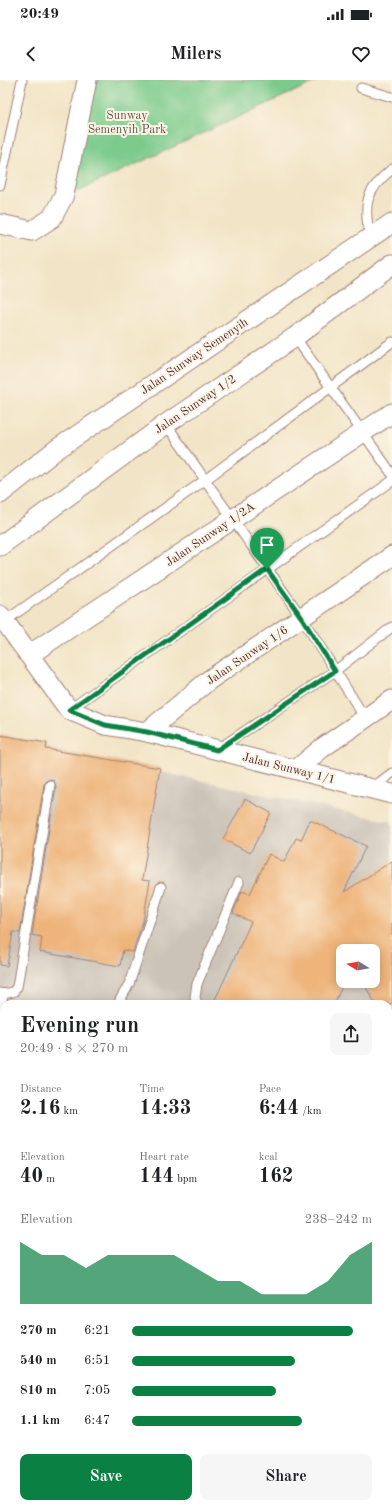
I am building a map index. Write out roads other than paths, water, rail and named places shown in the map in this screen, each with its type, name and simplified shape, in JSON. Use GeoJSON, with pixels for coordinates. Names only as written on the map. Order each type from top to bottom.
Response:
{"type":"FeatureCollection","features":[{"type":"Feature","properties":{"kind":"street"},"geometry":{"type":"LineString","coordinates":[[0,224],[32,230],[52,218],[64,195],[87,80]]}},
{"type":"Feature","properties":{"kind":"street","name":"Jalan Sunway Semenyih"},"geometry":{"type":"LineString","coordinates":[[0,494],[57,449],[392,223]]}},
{"type":"Feature","properties":{"kind":"street","name":"Jalan Sunway 1/2"},"geometry":{"type":"LineString","coordinates":[[0,546],[166,424],[295,337],[392,264]]}},
{"type":"Feature","properties":{"kind":"street","name":"Jalan Sunway 1/2A"},"geometry":{"type":"LineString","coordinates":[[29,655],[392,413]]}},
{"type":"Feature","properties":{"kind":"street","name":"Jalan Sunway 1/6"},"geometry":{"type":"LineString","coordinates":[[147,732],[209,680],[392,556]]}},
{"type":"Feature","properties":{"kind":"street"},"geometry":{"type":"LineString","coordinates":[[2,618],[69,710]]}},
{"type":"Feature","properties":{"kind":"street"},"geometry":{"type":"LineString","coordinates":[[297,769],[322,748],[392,700]]}},
{"type":"Feature","properties":{"kind":"street","name":"Jalan Sunway 1/1"},"geometry":{"type":"LineString","coordinates":[[69,710],[105,725],[147,732],[392,794]]}},
{"type":"Feature","properties":{"kind":"lane"},"geometry":{"type":"LineString","coordinates":[[0,185],[22,80]]}},
{"type":"Feature","properties":{"kind":"lane"},"geometry":{"type":"LineString","coordinates":[[361,88],[392,97]]}},
{"type":"Feature","properties":{"kind":"lane"},"geometry":{"type":"LineString","coordinates":[[370,237],[365,215],[368,198],[376,182],[392,169]]}},
{"type":"Feature","properties":{"kind":"lane"},"geometry":{"type":"LineString","coordinates":[[295,337],[392,474]]}},
{"type":"Feature","properties":{"kind":"lane"},"geometry":{"type":"LineString","coordinates":[[2,618],[205,480],[392,342]]}},
{"type":"Feature","properties":{"kind":"lane"},"geometry":{"type":"LineString","coordinates":[[166,424],[302,618],[365,718]]}},
{"type":"Feature","properties":{"kind":"lane"},"geometry":{"type":"LineString","coordinates":[[69,710],[392,481]]}},
{"type":"Feature","properties":{"kind":"lane"},"geometry":{"type":"LineString","coordinates":[[217,750],[335,671],[392,627]]}},
{"type":"Feature","properties":{"kind":"lane"},"geometry":{"type":"LineString","coordinates":[[371,788],[392,773]]}},
{"type":"Feature","properties":{"kind":"lane"},"geometry":{"type":"LineString","coordinates":[[2,993],[14,992],[17,987],[50,785]]}},
{"type":"Feature","properties":{"kind":"lane"},"geometry":{"type":"LineString","coordinates":[[196,1000],[197,984],[239,882]]}},
{"type":"Feature","properties":{"kind":"lane"},"geometry":{"type":"LineString","coordinates":[[120,1000],[130,984],[161,887]]}},
{"type":"Feature","properties":{"kind":"park label","name":"Sunway Semenyih Park"},"geometry":{"type":"Point","coordinates":[127,122]}}]}
